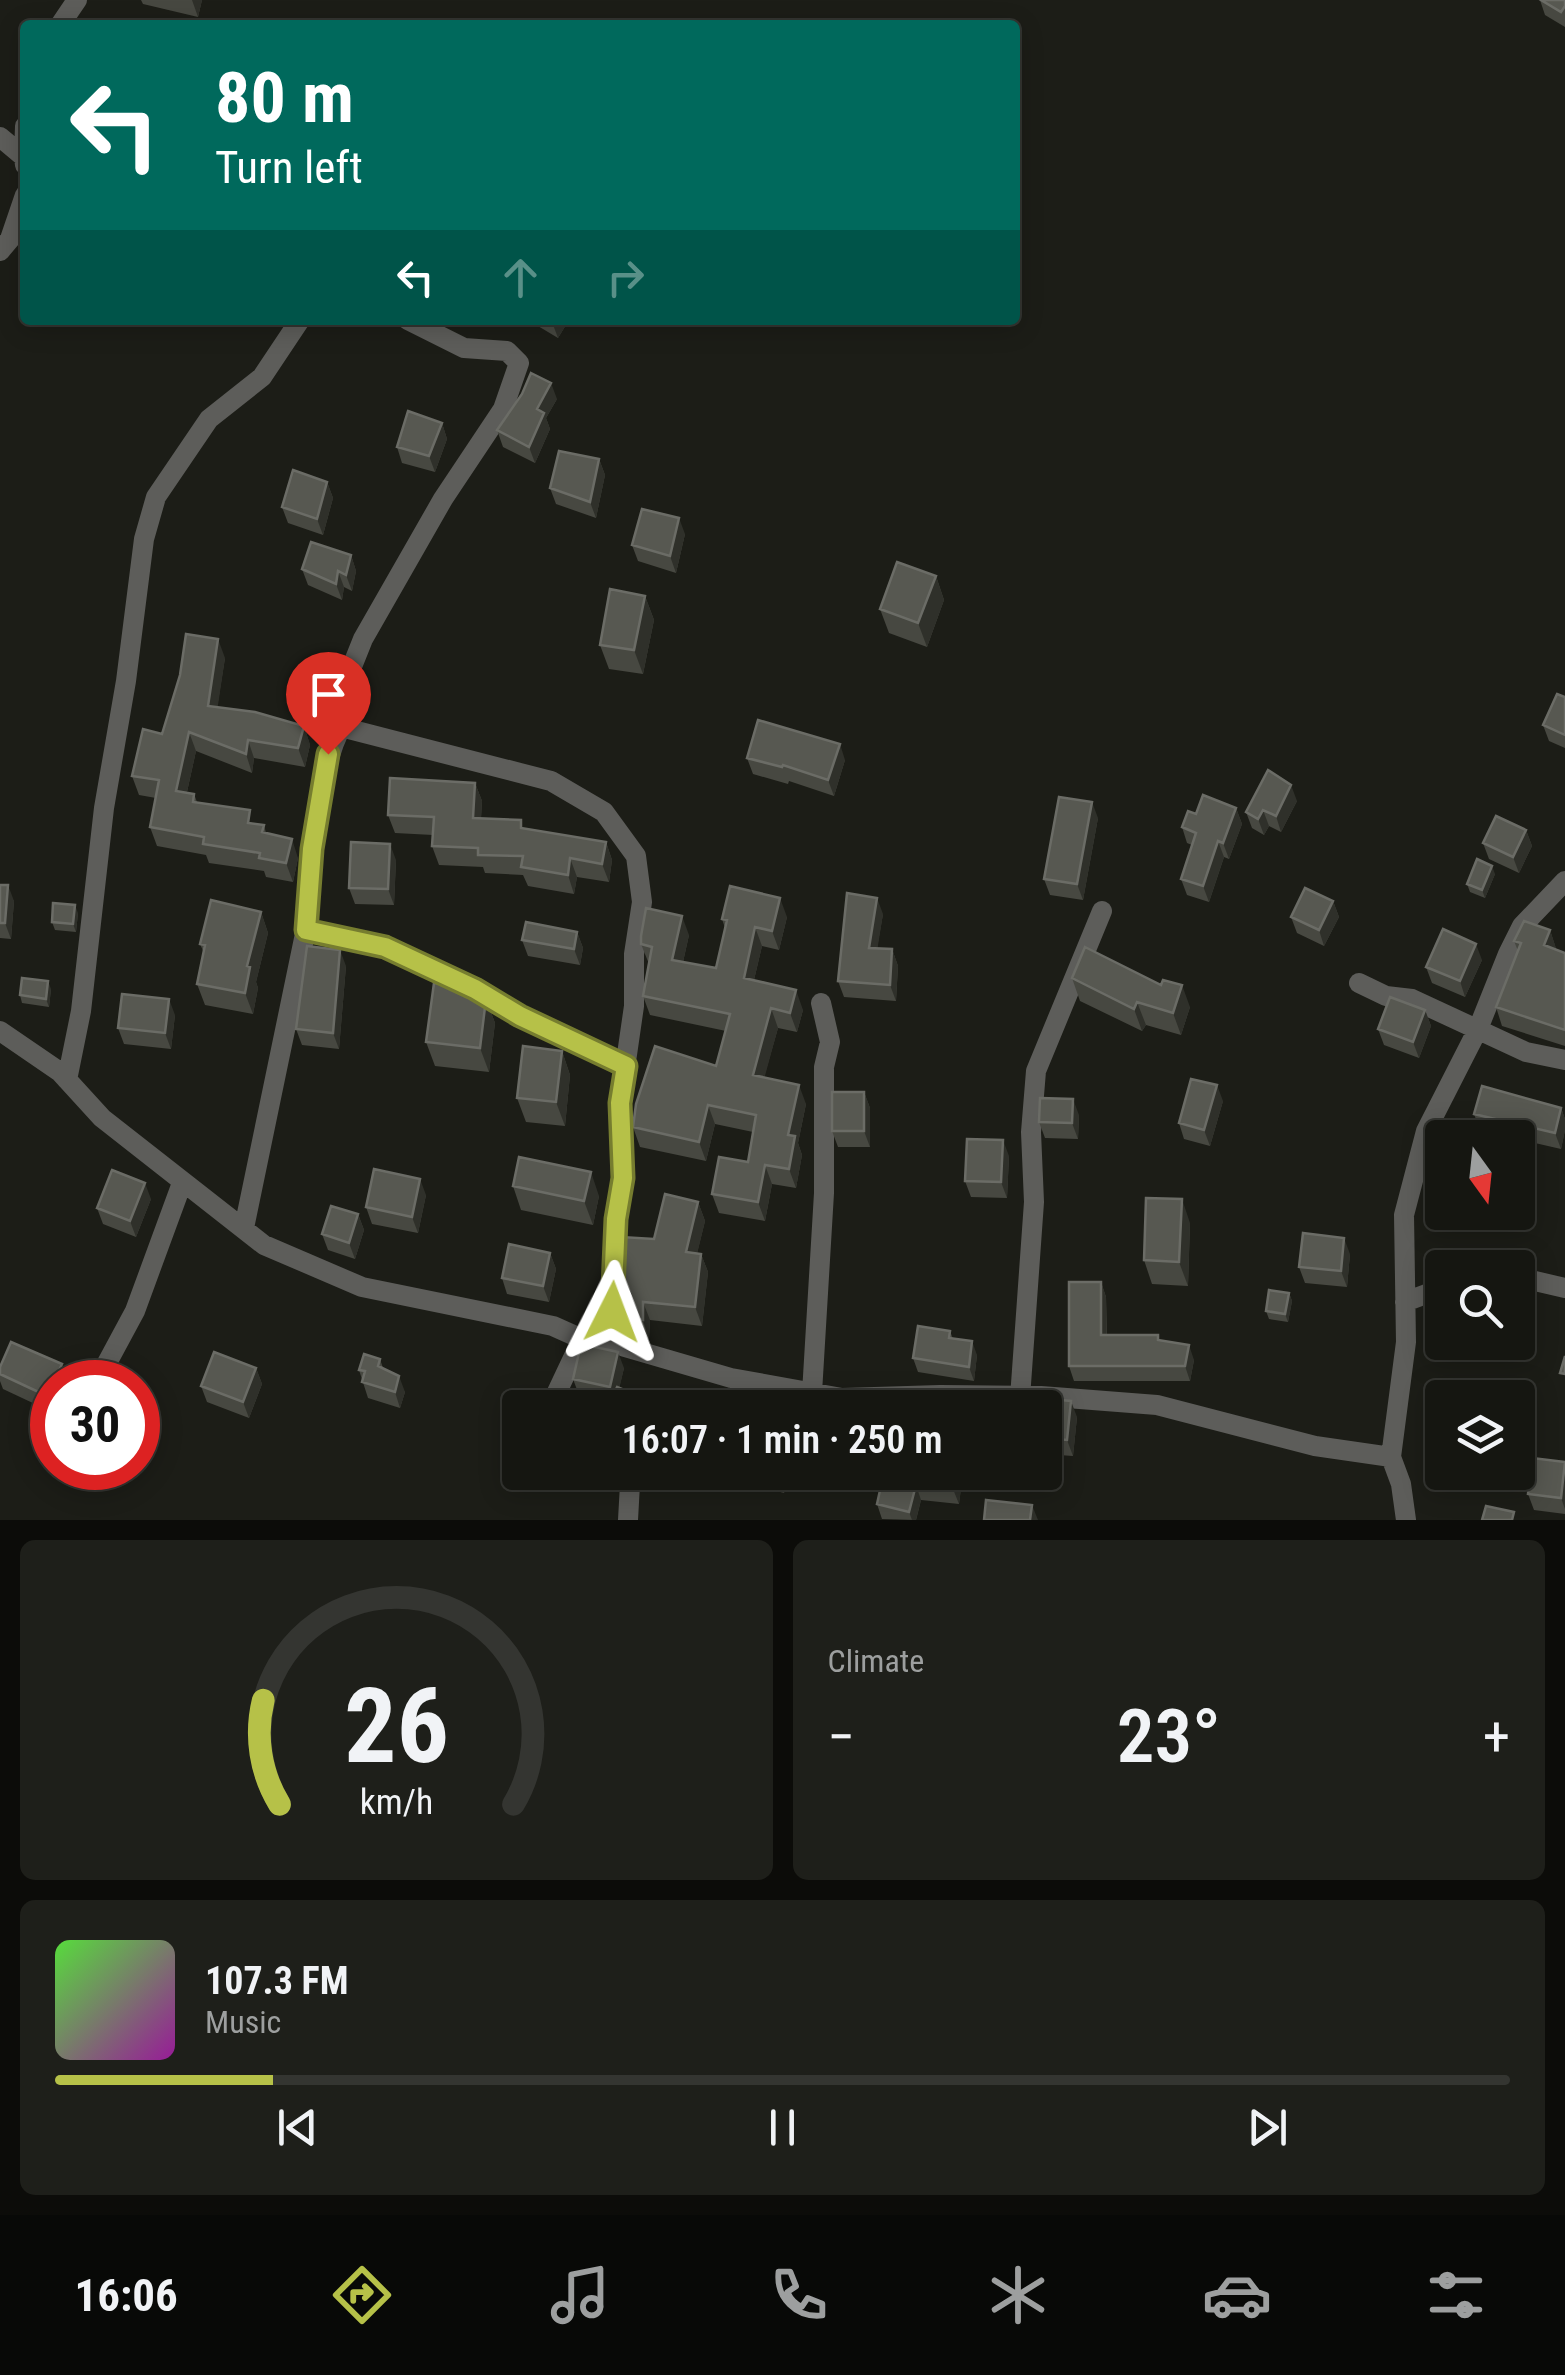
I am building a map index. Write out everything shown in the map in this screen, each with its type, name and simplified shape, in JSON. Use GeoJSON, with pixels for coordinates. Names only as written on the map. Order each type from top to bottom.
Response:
{"type":"FeatureCollection","features":[{"type":"Feature","properties":{"kind":"street"},"geometry":{"type":"LineString","coordinates":[[0,136],[20,154]]}},
{"type":"Feature","properties":{"kind":"street"},"geometry":{"type":"LineString","coordinates":[[0,251],[10,238],[20,209]]}},
{"type":"Feature","properties":{"kind":"street"},"geometry":{"type":"LineString","coordinates":[[67,1080],[81,1011],[104,808],[126,681],[144,540],[156,498],[209,419],[262,378],[297,325]]}},
{"type":"Feature","properties":{"kind":"street"},"geometry":{"type":"LineString","coordinates":[[244,1228],[306,930],[320,792],[328,754],[341,727],[347,679],[382,602],[398,582],[433,515],[503,409],[519,364],[507,351],[464,348],[418,325]]}},
{"type":"Feature","properties":{"kind":"street"},"geometry":{"type":"LineString","coordinates":[[341,727],[550,781],[604,812],[636,856],[642,902],[634,954],[634,1006],[620,1103],[623,1178],[616,1219],[611,1343]]}},
{"type":"Feature","properties":{"kind":"street"},"geometry":{"type":"LineString","coordinates":[[1406,1520],[1402,1484],[1391,1457],[1406,1342],[1404,1215],[1408,1198],[1426,1131],[1478,1029],[1522,926],[1565,882]]}},
{"type":"Feature","properties":{"kind":"street"},"geometry":{"type":"LineString","coordinates":[[1020,1390],[1034,1202],[1031,1132],[1036,1070],[1102,911]]}},
{"type":"Feature","properties":{"kind":"street"},"geometry":{"type":"LineString","coordinates":[[306,930],[385,947],[626,1066]]}},
{"type":"Feature","properties":{"kind":"street"},"geometry":{"type":"LineString","coordinates":[[1359,982],[1386,996],[1412,998],[1526,1052],[1565,1060]]}},
{"type":"Feature","properties":{"kind":"street"},"geometry":{"type":"LineString","coordinates":[[812,1390],[824,1193],[824,1066],[830,1042],[821,1004]]}},
{"type":"Feature","properties":{"kind":"street"},"geometry":{"type":"LineString","coordinates":[[0,1031],[67,1080],[102,1118],[264,1246],[362,1287],[553,1326],[582,1340],[611,1343],[731,1378],[796,1390]]}},
{"type":"Feature","properties":{"kind":"street"},"geometry":{"type":"LineString","coordinates":[[109,1360],[135,1311],[182,1184]]}},
{"type":"Feature","properties":{"kind":"street"},"geometry":{"type":"LineString","coordinates":[[1535,1281],[1565,1288]]}},
{"type":"Feature","properties":{"kind":"street"},"geometry":{"type":"LineString","coordinates":[[1405,1302],[1425,1294]]}},
{"type":"Feature","properties":{"kind":"street"},"geometry":{"type":"LineString","coordinates":[[558,1390],[582,1340]]}},
{"type":"Feature","properties":{"kind":"street"},"geometry":{"type":"LineString","coordinates":[[1062,1398],[1158,1405],[1314,1446],[1391,1457]]}},
{"type":"Feature","properties":{"kind":"street"},"geometry":{"type":"LineString","coordinates":[[628,1520],[630,1490]]}},
{"type":"Feature","properties":{"kind":"building"},"geometry":{"type":"Polygon","coordinates":[[[1541,0],[1565,0],[1565,6],[1561,12],[1541,0]]]}},
{"type":"Feature","properties":{"kind":"building"},"geometry":{"type":"Polygon","coordinates":[[[531,373],[551,383],[537,409],[544,413],[529,447],[497,430],[522,394],[531,373]]]}},
{"type":"Feature","properties":{"kind":"building"},"geometry":{"type":"Polygon","coordinates":[[[408,411],[442,423],[429,456],[397,447],[408,411]]]}},
{"type":"Feature","properties":{"kind":"building"},"geometry":{"type":"Polygon","coordinates":[[[559,451],[599,459],[590,502],[550,488],[559,451]]]}},
{"type":"Feature","properties":{"kind":"building"},"geometry":{"type":"Polygon","coordinates":[[[293,470],[327,482],[317,519],[282,507],[293,470]]]}},
{"type":"Feature","properties":{"kind":"building"},"geometry":{"type":"Polygon","coordinates":[[[642,509],[679,518],[670,556],[632,545],[642,509]]]}},
{"type":"Feature","properties":{"kind":"building"},"geometry":{"type":"Polygon","coordinates":[[[311,542],[351,555],[346,575],[338,571],[336,584],[302,569],[311,542]]]}},
{"type":"Feature","properties":{"kind":"building"},"geometry":{"type":"Polygon","coordinates":[[[897,562],[936,576],[918,623],[880,609],[897,562]]]}},
{"type":"Feature","properties":{"kind":"building"},"geometry":{"type":"Polygon","coordinates":[[[610,589],[645,596],[634,650],[600,645],[610,589]]]}},
{"type":"Feature","properties":{"kind":"building"},"geometry":{"type":"Polygon","coordinates":[[[186,634],[218,639],[208,706],[255,712],[304,726],[298,748],[248,740],[246,754],[189,732],[176,791],[194,794],[193,802],[250,810],[248,823],[264,825],[262,832],[292,839],[286,863],[259,858],[260,853],[203,844],[204,837],[150,827],[159,780],[132,776],[143,729],[162,734],[180,675],[186,634]]]}},
{"type":"Feature","properties":{"kind":"building"},"geometry":{"type":"Polygon","coordinates":[[[1557,694],[1565,697],[1565,735],[1543,725],[1557,694]]]}},
{"type":"Feature","properties":{"kind":"building"},"geometry":{"type":"Polygon","coordinates":[[[758,720],[840,744],[828,780],[747,758],[758,720]]]}},
{"type":"Feature","properties":{"kind":"building"},"geometry":{"type":"Polygon","coordinates":[[[1268,770],[1291,785],[1276,816],[1263,810],[1258,819],[1246,812],[1268,770]]]}},
{"type":"Feature","properties":{"kind":"building"},"geometry":{"type":"Polygon","coordinates":[[[390,778],[475,783],[473,818],[521,820],[521,828],[606,842],[602,864],[570,858],[568,875],[521,867],[523,856],[478,855],[478,848],[432,846],[434,817],[388,815],[390,778]]]}},
{"type":"Feature","properties":{"kind":"building"},"geometry":{"type":"Polygon","coordinates":[[[1203,795],[1236,808],[1223,843],[1218,841],[1203,886],[1181,879],[1196,833],[1182,827],[1188,811],[1196,814],[1203,795]]]}},
{"type":"Feature","properties":{"kind":"building"},"geometry":{"type":"Polygon","coordinates":[[[1059,797],[1092,802],[1077,884],[1044,879],[1059,797]]]}},
{"type":"Feature","properties":{"kind":"building"},"geometry":{"type":"Polygon","coordinates":[[[1496,816],[1526,830],[1513,857],[1483,843],[1496,816]]]}},
{"type":"Feature","properties":{"kind":"building"},"geometry":{"type":"Polygon","coordinates":[[[351,842],[390,844],[388,889],[349,888],[351,842]]]}},
{"type":"Feature","properties":{"kind":"building"},"geometry":{"type":"Polygon","coordinates":[[[1477,859],[1492,866],[1482,890],[1467,884],[1477,859]]]}},
{"type":"Feature","properties":{"kind":"building"},"geometry":{"type":"Polygon","coordinates":[[[0,885],[8,885],[5,923],[0,923],[0,885]]]}},
{"type":"Feature","properties":{"kind":"building"},"geometry":{"type":"Polygon","coordinates":[[[730,886],[780,898],[772,931],[755,927],[744,978],[796,990],[790,1013],[771,1008],[753,1075],[799,1085],[788,1135],[795,1136],[789,1169],[765,1165],[758,1202],[712,1194],[719,1157],[748,1162],[756,1115],[708,1105],[699,1142],[633,1127],[636,1104],[655,1046],[716,1066],[730,1014],[643,996],[652,947],[641,944],[646,908],[682,916],[672,960],[716,968],[730,886]]]}},
{"type":"Feature","properties":{"kind":"building"},"geometry":{"type":"Polygon","coordinates":[[[1305,888],[1333,901],[1319,930],[1291,917],[1305,888]]]}},
{"type":"Feature","properties":{"kind":"building"},"geometry":{"type":"Polygon","coordinates":[[[847,893],[877,898],[869,948],[892,949],[890,985],[838,981],[847,893]]]}},
{"type":"Feature","properties":{"kind":"building"},"geometry":{"type":"Polygon","coordinates":[[[211,900],[261,912],[247,966],[250,967],[245,993],[197,984],[205,945],[200,944],[211,900]]]}},
{"type":"Feature","properties":{"kind":"building"},"geometry":{"type":"Polygon","coordinates":[[[53,903],[75,905],[73,924],[52,922],[53,903]]]}},
{"type":"Feature","properties":{"kind":"building"},"geometry":{"type":"Polygon","coordinates":[[[1524,921],[1550,930],[1544,945],[1565,953],[1565,1030],[1496,1007],[1521,943],[1514,941],[1524,921]]]}},
{"type":"Feature","properties":{"kind":"building"},"geometry":{"type":"Polygon","coordinates":[[[526,922],[577,932],[574,949],[522,940],[526,922]]]}},
{"type":"Feature","properties":{"kind":"building"},"geometry":{"type":"Polygon","coordinates":[[[1443,929],[1476,944],[1460,981],[1426,967],[1443,929]]]}},
{"type":"Feature","properties":{"kind":"building"},"geometry":{"type":"Polygon","coordinates":[[[307,946],[340,950],[333,1033],[296,1029],[307,946]]]}},
{"type":"Feature","properties":{"kind":"building"},"geometry":{"type":"Polygon","coordinates":[[[1085,947],[1161,985],[1163,980],[1182,985],[1173,1013],[1137,1002],[1134,1009],[1072,978],[1085,947]]]}},
{"type":"Feature","properties":{"kind":"building"},"geometry":{"type":"Polygon","coordinates":[[[22,978],[48,981],[46,999],[20,995],[22,978]]]}},
{"type":"Feature","properties":{"kind":"building"},"geometry":{"type":"Polygon","coordinates":[[[434,983],[467,987],[466,997],[486,999],[480,1048],[426,1042],[434,983]]]}},
{"type":"Feature","properties":{"kind":"building"},"geometry":{"type":"Polygon","coordinates":[[[122,994],[169,999],[165,1033],[118,1028],[122,994]]]}},
{"type":"Feature","properties":{"kind":"building"},"geometry":{"type":"Polygon","coordinates":[[[1390,997],[1425,1010],[1413,1042],[1378,1029],[1390,997]]]}},
{"type":"Feature","properties":{"kind":"building"},"geometry":{"type":"Polygon","coordinates":[[[523,1046],[562,1051],[556,1102],[517,1098],[523,1046]]]}},
{"type":"Feature","properties":{"kind":"building"},"geometry":{"type":"Polygon","coordinates":[[[1191,1079],[1217,1085],[1204,1130],[1179,1123],[1191,1079]]]}},
{"type":"Feature","properties":{"kind":"building"},"geometry":{"type":"Polygon","coordinates":[[[1482,1086],[1561,1108],[1555,1133],[1535,1128],[1535,1120],[1500,1120],[1474,1114],[1482,1086]]]}},
{"type":"Feature","properties":{"kind":"building"},"geometry":{"type":"Polygon","coordinates":[[[832,1092],[864,1092],[864,1131],[832,1131],[832,1092]]]}},
{"type":"Feature","properties":{"kind":"building"},"geometry":{"type":"Polygon","coordinates":[[[1040,1098],[1073,1099],[1072,1123],[1039,1122],[1040,1098]]]}},
{"type":"Feature","properties":{"kind":"building"},"geometry":{"type":"Polygon","coordinates":[[[967,1139],[1003,1140],[1001,1182],[965,1181],[967,1139]]]}},
{"type":"Feature","properties":{"kind":"building"},"geometry":{"type":"Polygon","coordinates":[[[519,1157],[591,1172],[584,1201],[513,1186],[519,1157]]]}},
{"type":"Feature","properties":{"kind":"building"},"geometry":{"type":"Polygon","coordinates":[[[374,1169],[420,1179],[412,1217],[366,1207],[374,1169]]]}},
{"type":"Feature","properties":{"kind":"building"},"geometry":{"type":"Polygon","coordinates":[[[112,1170],[145,1183],[130,1221],[97,1208],[112,1170]]]}},
{"type":"Feature","properties":{"kind":"building"},"geometry":{"type":"Polygon","coordinates":[[[665,1194],[698,1202],[686,1252],[701,1254],[695,1307],[643,1302],[643,1320],[618,1314],[622,1237],[654,1239],[665,1194]]]}},
{"type":"Feature","properties":{"kind":"building"},"geometry":{"type":"Polygon","coordinates":[[[1146,1198],[1182,1199],[1179,1262],[1144,1260],[1146,1198]]]}},
{"type":"Feature","properties":{"kind":"building"},"geometry":{"type":"Polygon","coordinates":[[[331,1206],[358,1214],[349,1243],[322,1234],[331,1206]]]}},
{"type":"Feature","properties":{"kind":"building"},"geometry":{"type":"Polygon","coordinates":[[[1303,1233],[1344,1238],[1341,1271],[1299,1267],[1303,1233]]]}},
{"type":"Feature","properties":{"kind":"building"},"geometry":{"type":"Polygon","coordinates":[[[509,1244],[550,1253],[543,1286],[502,1278],[509,1244]]]}},
{"type":"Feature","properties":{"kind":"building"},"geometry":{"type":"Polygon","coordinates":[[[1069,1282],[1101,1282],[1101,1335],[1158,1335],[1158,1340],[1189,1345],[1185,1366],[1069,1366],[1069,1282]]]}},
{"type":"Feature","properties":{"kind":"building"},"geometry":{"type":"Polygon","coordinates":[[[1269,1290],[1289,1293],[1285,1314],[1266,1311],[1269,1290]]]}},
{"type":"Feature","properties":{"kind":"building"},"geometry":{"type":"Polygon","coordinates":[[[918,1326],[950,1331],[949,1338],[972,1341],[969,1367],[913,1358],[918,1326]]]}},
{"type":"Feature","properties":{"kind":"building"},"geometry":{"type":"Polygon","coordinates":[[[11,1342],[53,1360],[30,1360],[30,1388],[0,1374],[11,1342]]]}},
{"type":"Feature","properties":{"kind":"building"},"geometry":{"type":"Polygon","coordinates":[[[581,1344],[618,1352],[610,1387],[573,1379],[581,1344]]]}},
{"type":"Feature","properties":{"kind":"building"},"geometry":{"type":"Polygon","coordinates":[[[214,1352],[256,1368],[243,1402],[201,1386],[214,1352]]]}},
{"type":"Feature","properties":{"kind":"building"},"geometry":{"type":"Polygon","coordinates":[[[364,1354],[380,1359],[378,1366],[399,1376],[395,1392],[362,1382],[365,1371],[359,1370],[364,1354]]]}},
{"type":"Feature","properties":{"kind":"building"},"geometry":{"type":"Polygon","coordinates":[[[1062,1400],[1071,1401],[1067,1440],[1062,1440],[1062,1400]]]}},
{"type":"Feature","properties":{"kind":"building"},"geometry":{"type":"Polygon","coordinates":[[[1535,1458],[1565,1462],[1561,1498],[1528,1494],[1528,1490],[1535,1490],[1535,1458]]]}},
{"type":"Feature","properties":{"kind":"building"},"geometry":{"type":"Polygon","coordinates":[[[880,1490],[915,1490],[909,1512],[877,1504],[880,1490]]]}},
{"type":"Feature","properties":{"kind":"building"},"geometry":{"type":"Polygon","coordinates":[[[986,1500],[1032,1505],[1030,1520],[984,1520],[986,1500]]]}},
{"type":"Feature","properties":{"kind":"building"},"geometry":{"type":"Polygon","coordinates":[[[1486,1506],[1514,1512],[1512,1520],[1482,1520],[1486,1506]]]}},
{"type":"Feature","properties":{"kind":"route"},"geometry":{"type":"LineString","coordinates":[[328,754],[312,849],[306,930],[385,947],[626,1066],[620,1103],[623,1178],[616,1219],[612,1312]]}}]}
